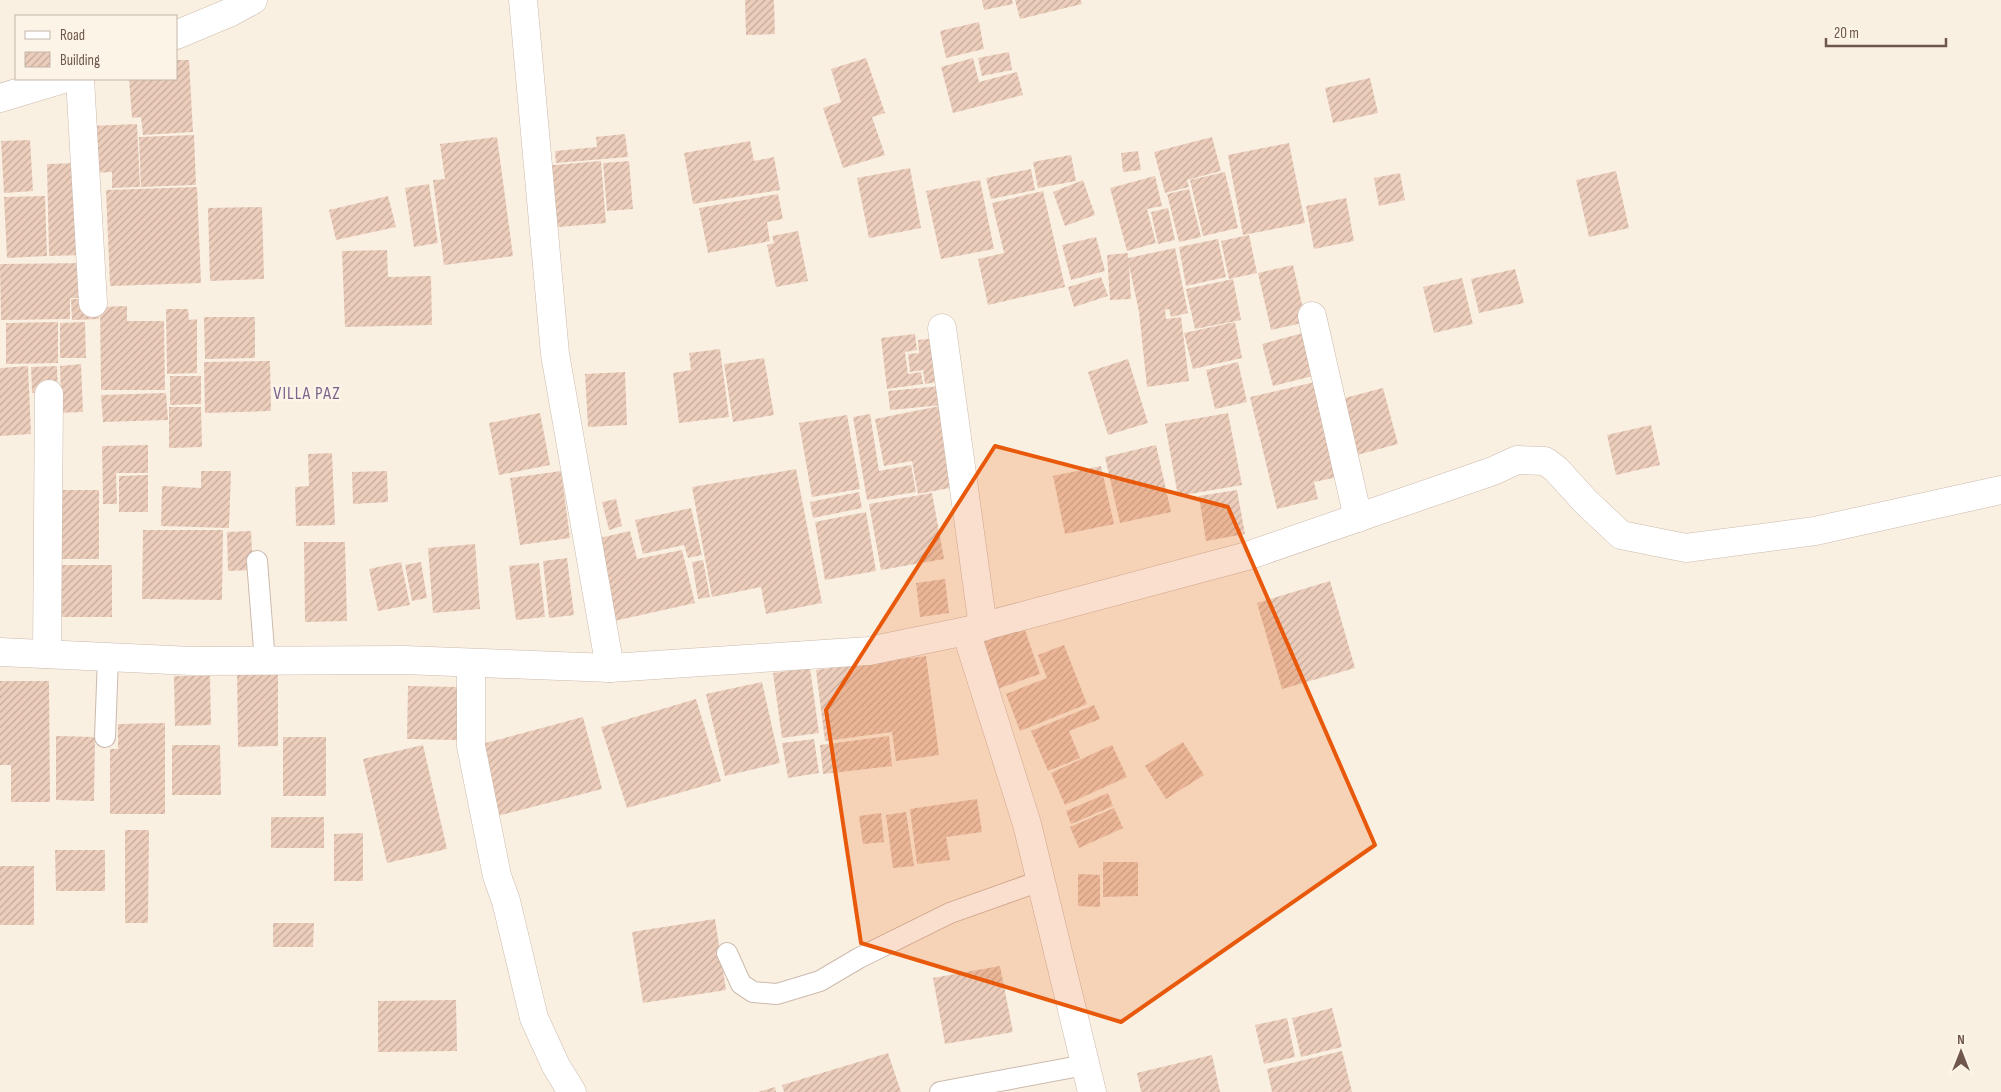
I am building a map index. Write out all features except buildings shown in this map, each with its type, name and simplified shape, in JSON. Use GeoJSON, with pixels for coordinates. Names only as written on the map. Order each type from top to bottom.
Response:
{"type":"FeatureCollection","features":[{"type":"Feature","properties":{"kind":"street"},"geometry":{"type":"LineString","coordinates":[[178,34],[231,12],[253,0]]}},
{"type":"Feature","properties":{"kind":"street"},"geometry":{"type":"LineString","coordinates":[[523,0],[555,354],[610,668]]}},
{"type":"Feature","properties":{"kind":"street"},"geometry":{"type":"LineString","coordinates":[[0,98],[60,80]]}},
{"type":"Feature","properties":{"kind":"street"},"geometry":{"type":"LineString","coordinates":[[80,80],[93,303]]}},
{"type":"Feature","properties":{"kind":"street"},"geometry":{"type":"LineString","coordinates":[[1312,316],[1358,518]]}},
{"type":"Feature","properties":{"kind":"street"},"geometry":{"type":"LineString","coordinates":[[942,328],[975,629],[1027,824],[1092,1092]]}},
{"type":"Feature","properties":{"kind":"street"},"geometry":{"type":"LineString","coordinates":[[47,654],[49,394]]}},
{"type":"Feature","properties":{"kind":"street"},"geometry":{"type":"LineString","coordinates":[[0,652],[192,661],[404,660],[610,668],[869,651],[975,629],[1247,556],[1517,460],[1545,461],[1556,469],[1585,501],[1622,535],[1686,548],[1814,531],[2001,490]]}},
{"type":"Feature","properties":{"kind":"street"},"geometry":{"type":"LineString","coordinates":[[471,663],[472,746],[497,876],[506,901],[534,1018],[556,1066],[572,1092]]}},
{"type":"Feature","properties":{"kind":"lane"},"geometry":{"type":"LineString","coordinates":[[256,562],[265,662]]}},
{"type":"Feature","properties":{"kind":"lane"},"geometry":{"type":"LineString","coordinates":[[105,737],[108,657]]}},
{"type":"Feature","properties":{"kind":"lane"},"geometry":{"type":"LineString","coordinates":[[727,953],[741,984],[753,992],[777,994],[820,981],[859,958],[950,913],[1040,882]]}},
{"type":"Feature","properties":{"kind":"lane"},"geometry":{"type":"LineString","coordinates":[[940,1092],[1085,1065]]}},
{"type":"Feature","properties":{"kind":"highlighted area"},"geometry":{"type":"Polygon","coordinates":[[[995,446],[1228,507],[1375,845],[1121,1022],[861,943],[826,710],[995,446]]]}},
{"type":"Feature","properties":{"kind":"district","name":"VILLA PAZ"},"geometry":{"type":"Point","coordinates":[307,393]}}]}
